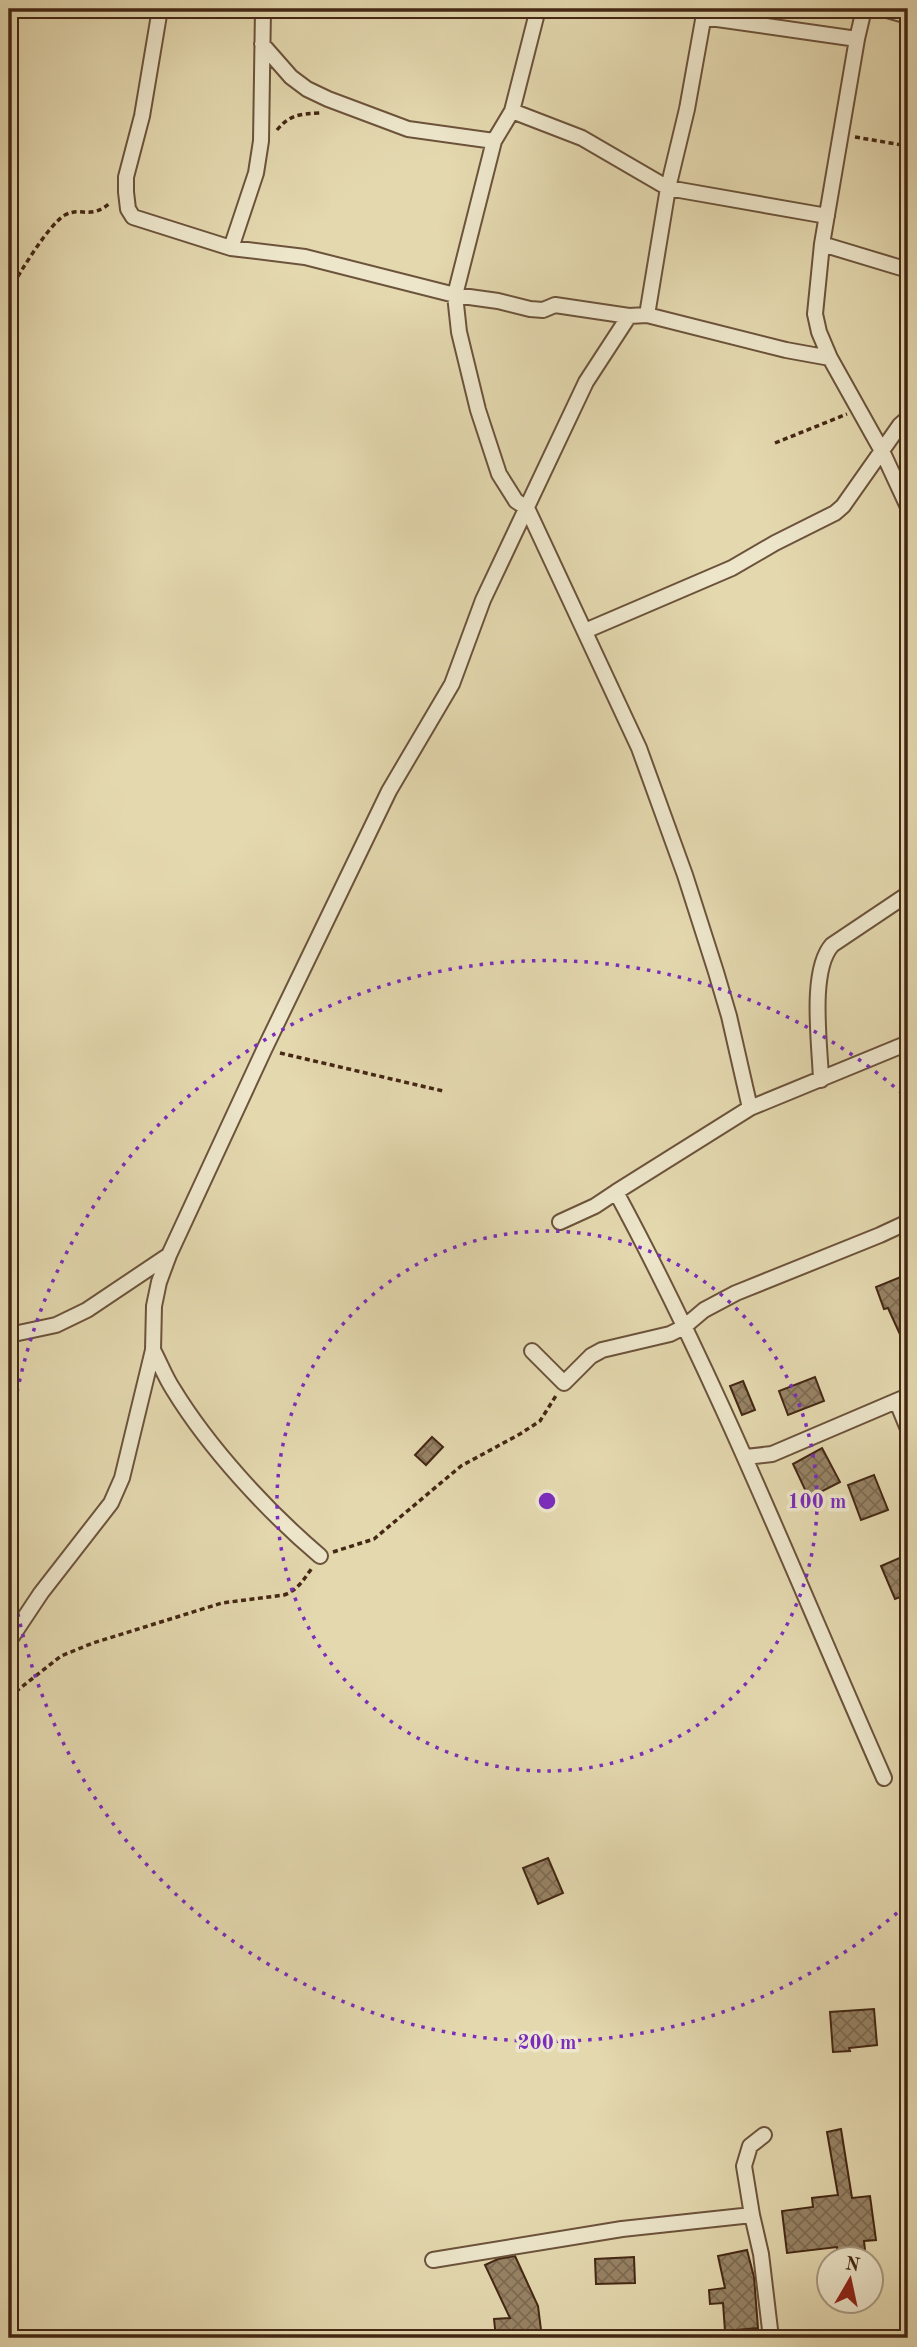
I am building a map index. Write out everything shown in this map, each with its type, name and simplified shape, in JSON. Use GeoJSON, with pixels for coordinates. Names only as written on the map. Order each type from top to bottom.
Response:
{"type":"FeatureCollection","features":[{"type":"Feature","properties":{"kind":"street"},"geometry":{"type":"LineString","coordinates":[[160,9],[142,116],[127,177],[125,192],[132,217],[231,248],[304,257],[455,295],[530,309],[543,310],[555,305],[628,316],[648,315],[786,350],[830,358]]}},
{"type":"Feature","properties":{"kind":"street"},"geometry":{"type":"LineString","coordinates":[[231,248],[256,173],[261,141],[263,9]]}},
{"type":"Feature","properties":{"kind":"street"},"geometry":{"type":"LineString","coordinates":[[538,9],[512,111],[494,141],[455,295],[459,332],[478,410],[499,474],[516,501],[527,508],[639,748],[685,875],[729,1016],[750,1108]]}},
{"type":"Feature","properties":{"kind":"street"},"geometry":{"type":"LineString","coordinates":[[864,9],[856,39],[822,244],[814,314],[830,358],[908,507]]}},
{"type":"Feature","properties":{"kind":"street"},"geometry":{"type":"LineString","coordinates":[[884,9],[908,16]]}},
{"type":"Feature","properties":{"kind":"street"},"geometry":{"type":"LineString","coordinates":[[648,315],[668,188],[687,108],[704,13],[856,39]]}},
{"type":"Feature","properties":{"kind":"street"},"geometry":{"type":"LineString","coordinates":[[262,44],[291,77],[307,89],[353,109],[408,129],[494,141]]}},
{"type":"Feature","properties":{"kind":"street"},"geometry":{"type":"LineString","coordinates":[[512,111],[582,138],[668,188],[827,216]]}},
{"type":"Feature","properties":{"kind":"street"},"geometry":{"type":"LineString","coordinates":[[822,244],[908,270]]}},
{"type":"Feature","properties":{"kind":"street"},"geometry":{"type":"LineString","coordinates":[[9,1641],[41,1593],[111,1503],[122,1478],[153,1350],[154,1306],[169,1255],[389,791],[452,684],[484,600],[586,382],[628,316]]}},
{"type":"Feature","properties":{"kind":"street"},"geometry":{"type":"LineString","coordinates":[[585,631],[732,568],[835,513],[908,418]]}},
{"type":"Feature","properties":{"kind":"street"},"geometry":{"type":"LineString","coordinates":[[821,1080],[817,978],[825,952],[908,894]]}},
{"type":"Feature","properties":{"kind":"street"},"geometry":{"type":"LineString","coordinates":[[560,1222],[595,1206],[750,1108],[908,1043]]}},
{"type":"Feature","properties":{"kind":"street"},"geometry":{"type":"LineString","coordinates":[[616,1192],[746,1457],[884,1778]]}},
{"type":"Feature","properties":{"kind":"street"},"geometry":{"type":"LineString","coordinates":[[532,1352],[564,1383],[591,1356],[602,1350],[670,1334],[704,1310],[736,1293],[880,1236],[908,1222]]}},
{"type":"Feature","properties":{"kind":"street"},"geometry":{"type":"LineString","coordinates":[[9,1335],[56,1325],[87,1310],[169,1255]]}},
{"type":"Feature","properties":{"kind":"street"},"geometry":{"type":"LineString","coordinates":[[153,1350],[172,1389],[207,1436],[287,1528],[320,1556]]}},
{"type":"Feature","properties":{"kind":"street"},"geometry":{"type":"LineString","coordinates":[[746,1457],[772,1454],[902,1399],[908,1429]]}},
{"type":"Feature","properties":{"kind":"street"},"geometry":{"type":"LineString","coordinates":[[764,2135],[750,2146],[744,2166],[761,2254],[771,2338]]}},
{"type":"Feature","properties":{"kind":"street"},"geometry":{"type":"LineString","coordinates":[[433,2260],[622,2229],[752,2215]]}},
{"type":"Feature","properties":{"kind":"path"},"geometry":{"type":"LineString","coordinates":[[261,141],[288,118],[326,113]]}},
{"type":"Feature","properties":{"kind":"path"},"geometry":{"type":"LineString","coordinates":[[841,135],[908,146]]}},
{"type":"Feature","properties":{"kind":"path"},"geometry":{"type":"LineString","coordinates":[[9,291],[29,258],[60,219],[74,212],[99,212],[110,203],[127,177]]}},
{"type":"Feature","properties":{"kind":"path"},"geometry":{"type":"LineString","coordinates":[[775,443],[858,408]]}},
{"type":"Feature","properties":{"kind":"path"},"geometry":{"type":"LineString","coordinates":[[264,1050],[443,1091]]}},
{"type":"Feature","properties":{"kind":"building"},"geometry":{"type":"Polygon","coordinates":[[[908,1274],[908,1352],[888,1308],[884,1309],[876,1287],[908,1274]]]}},
{"type":"Feature","properties":{"kind":"building"},"geometry":{"type":"Polygon","coordinates":[[[815,1377],[824,1401],[788,1415],[779,1391],[815,1377]]]}},
{"type":"Feature","properties":{"kind":"building"},"geometry":{"type":"Polygon","coordinates":[[[743,1381],[755,1410],[742,1415],[730,1386],[743,1381]]]}},
{"type":"Feature","properties":{"kind":"building"},"geometry":{"type":"Polygon","coordinates":[[[432,1437],[443,1447],[426,1465],[415,1455],[432,1437]]]}},
{"type":"Feature","properties":{"kind":"building"},"geometry":{"type":"Polygon","coordinates":[[[822,1448],[840,1482],[809,1498],[793,1464],[822,1448]]]}},
{"type":"Feature","properties":{"kind":"building"},"geometry":{"type":"Polygon","coordinates":[[[874,1475],[888,1510],[861,1520],[848,1485],[874,1475]]]}},
{"type":"Feature","properties":{"kind":"building"},"geometry":{"type":"Polygon","coordinates":[[[904,1556],[908,1566],[908,1594],[895,1599],[881,1566],[904,1556]]]}},
{"type":"Feature","properties":{"kind":"building"},"geometry":{"type":"Polygon","coordinates":[[[548,1858],[563,1893],[538,1904],[523,1868],[548,1858]]]}},
{"type":"Feature","properties":{"kind":"building"},"geometry":{"type":"Polygon","coordinates":[[[874,2009],[877,2045],[833,2052],[830,2012],[874,2009]]]}},
{"type":"Feature","properties":{"kind":"building"},"geometry":{"type":"Polygon","coordinates":[[[841,2129],[852,2198],[870,2196],[876,2240],[864,2241],[865,2246],[816,2246],[816,2250],[787,2253],[782,2211],[813,2207],[812,2198],[838,2195],[827,2132],[841,2129]]]}},
{"type":"Feature","properties":{"kind":"building"},"geometry":{"type":"Polygon","coordinates":[[[747,2250],[754,2277],[758,2328],[725,2331],[723,2303],[710,2304],[709,2290],[725,2288],[718,2256],[747,2250]]]}},
{"type":"Feature","properties":{"kind":"building"},"geometry":{"type":"Polygon","coordinates":[[[515,2256],[538,2306],[542,2338],[496,2338],[494,2319],[510,2318],[485,2265],[515,2256]]]}},
{"type":"Feature","properties":{"kind":"building"},"geometry":{"type":"Polygon","coordinates":[[[634,2257],[635,2283],[596,2284],[595,2259],[634,2257]]]}}]}
